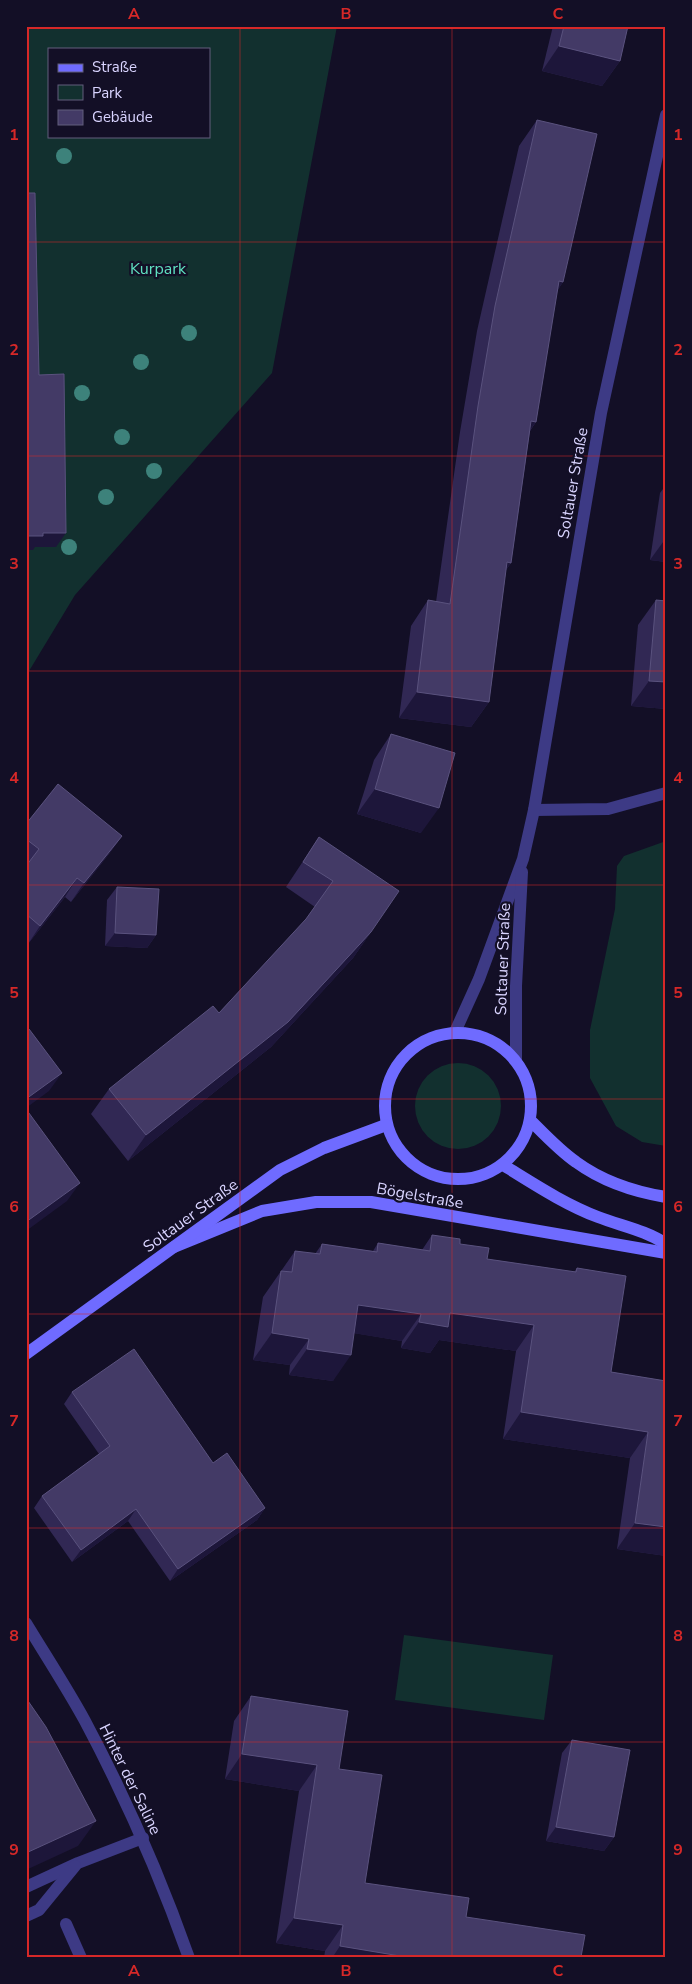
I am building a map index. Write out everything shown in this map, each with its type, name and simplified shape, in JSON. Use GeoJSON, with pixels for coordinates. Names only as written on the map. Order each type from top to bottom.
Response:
{"type":"FeatureCollection","features":[{"type":"Feature","properties":{"kind":"main road","name":"Soltauer Straße"},"geometry":{"type":"LineString","coordinates":[[455,1032],[489,1039],[516,1060],[530,1089],[530,1121],[521,1146],[503,1165],[470,1179],[434,1176],[403,1156],[386,1125],[384,1092],[398,1062],[423,1040],[455,1032]]}},
{"type":"Feature","properties":{"kind":"main road"},"geometry":{"type":"LineString","coordinates":[[530,1121],[576,1162],[611,1182],[650,1195],[666,1197]]}},
{"type":"Feature","properties":{"kind":"main road","name":"Soltauer Straße"},"geometry":{"type":"LineString","coordinates":[[26,1354],[280,1170],[324,1148],[386,1125]]}},
{"type":"Feature","properties":{"kind":"main road"},"geometry":{"type":"LineString","coordinates":[[503,1165],[550,1193],[597,1216],[652,1234],[666,1244]]}},
{"type":"Feature","properties":{"kind":"main road","name":"Bögelstraße"},"geometry":{"type":"LineString","coordinates":[[174,1247],[262,1211],[316,1202],[371,1202],[666,1253]]}},
{"type":"Feature","properties":{"kind":"street","name":"Soltauer Straße"},"geometry":{"type":"LineString","coordinates":[[455,1032],[479,979],[523,859],[534,810],[601,413],[666,115]]}},
{"type":"Feature","properties":{"kind":"street"},"geometry":{"type":"LineString","coordinates":[[534,810],[608,809],[666,793]]}},
{"type":"Feature","properties":{"kind":"street","name":"Soltauer Straße"},"geometry":{"type":"LineString","coordinates":[[516,1060],[516,986],[523,859]]}},
{"type":"Feature","properties":{"kind":"street"},"geometry":{"type":"LineString","coordinates":[[652,1234],[666,1237]]}},
{"type":"Feature","properties":{"kind":"street","name":"Hinter der Saline"},"geometry":{"type":"LineString","coordinates":[[26,1623],[84,1719],[143,1838],[189,1958]]}},
{"type":"Feature","properties":{"kind":"street"},"geometry":{"type":"LineString","coordinates":[[26,1887],[78,1863],[143,1838]]}},
{"type":"Feature","properties":{"kind":"street"},"geometry":{"type":"LineString","coordinates":[[26,1916],[39,1910],[78,1863]]}},
{"type":"Feature","properties":{"kind":"street"},"geometry":{"type":"LineString","coordinates":[[66,1924],[81,1958]]}},
{"type":"Feature","properties":{"kind":"green space","name":"Kurpark"},"geometry":{"type":"Polygon","coordinates":[[[26,26],[337,26],[272,373],[75,595],[26,676],[26,26]]]}},
{"type":"Feature","properties":{"kind":"green space"},"geometry":{"type":"Polygon","coordinates":[[[666,841],[666,1146],[642,1142],[616,1126],[590,1078],[590,1030],[615,909],[617,866],[624,856],[666,841]]]}},
{"type":"Feature","properties":{"kind":"green space"},"geometry":{"type":"Polygon","coordinates":[[[458,1063],[474,1067],[488,1076],[497,1090],[501,1106],[497,1122],[488,1136],[474,1145],[458,1149],[442,1145],[428,1136],[419,1122],[415,1106],[419,1090],[428,1076],[442,1067],[458,1063]]]}},
{"type":"Feature","properties":{"kind":"green space"},"geometry":{"type":"Polygon","coordinates":[[[404,1635],[553,1655],[544,1720],[395,1700],[404,1635]]]}},
{"type":"Feature","properties":{"kind":"building"},"geometry":{"type":"Polygon","coordinates":[[[564,26],[628,26],[620,61],[559,46],[564,26]]]}},
{"type":"Feature","properties":{"kind":"building"},"geometry":{"type":"Polygon","coordinates":[[[537,120],[597,134],[563,282],[559,281],[536,422],[531,421],[511,563],[507,562],[489,702],[417,692],[428,600],[450,604],[478,406],[495,306],[537,120]]]}},
{"type":"Feature","properties":{"kind":"building"},"geometry":{"type":"Polygon","coordinates":[[[26,193],[35,193],[39,375],[64,374],[66,533],[43,533],[43,536],[26,536],[26,193]]]}},
{"type":"Feature","properties":{"kind":"building"},"geometry":{"type":"Polygon","coordinates":[[[656,600],[666,601],[666,682],[649,681],[656,600]]]}},
{"type":"Feature","properties":{"kind":"building"},"geometry":{"type":"Polygon","coordinates":[[[391,734],[455,753],[439,808],[375,789],[391,734]]]}},
{"type":"Feature","properties":{"kind":"building"},"geometry":{"type":"Polygon","coordinates":[[[58,784],[122,836],[84,883],[77,878],[40,926],[26,914],[26,866],[39,849],[26,839],[26,824],[58,784]]]}},
{"type":"Feature","properties":{"kind":"building"},"geometry":{"type":"Polygon","coordinates":[[[319,837],[399,891],[371,932],[288,1022],[146,1135],[109,1089],[213,1006],[219,1013],[306,919],[333,881],[303,862],[319,837]]]}},
{"type":"Feature","properties":{"kind":"building"},"geometry":{"type":"Polygon","coordinates":[[[117,887],[159,889],[156,935],[115,933],[117,887]]]}},
{"type":"Feature","properties":{"kind":"building"},"geometry":{"type":"Polygon","coordinates":[[[29,1029],[62,1073],[26,1099],[26,1031],[29,1029]]]}},
{"type":"Feature","properties":{"kind":"building"},"geometry":{"type":"Polygon","coordinates":[[[26,1109],[80,1183],[26,1222],[26,1109]]]}},
{"type":"Feature","properties":{"kind":"building"},"geometry":{"type":"Polygon","coordinates":[[[432,1235],[460,1239],[460,1244],[489,1248],[487,1259],[576,1272],[577,1268],[626,1276],[611,1372],[666,1381],[666,1527],[635,1523],[648,1432],[521,1412],[534,1325],[450,1313],[448,1327],[419,1322],[421,1314],[358,1305],[351,1355],[307,1349],[309,1339],[272,1333],[281,1271],[292,1272],[295,1251],[320,1254],[322,1244],[377,1252],[378,1243],[430,1251],[432,1235]]]}},
{"type":"Feature","properties":{"kind":"building"},"geometry":{"type":"Polygon","coordinates":[[[134,1349],[213,1463],[227,1453],[265,1508],[178,1569],[136,1509],[81,1550],[42,1496],[110,1446],[72,1392],[134,1349]]]}},
{"type":"Feature","properties":{"kind":"building"},"geometry":{"type":"Polygon","coordinates":[[[251,1696],[348,1711],[339,1769],[382,1775],[365,1883],[469,1898],[466,1917],[585,1935],[581,1957],[585,1958],[412,1958],[340,1946],[343,1925],[294,1918],[317,1765],[242,1754],[251,1696]]]}},
{"type":"Feature","properties":{"kind":"building"},"geometry":{"type":"Polygon","coordinates":[[[26,1698],[46,1727],[96,1821],[26,1853],[26,1698]]]}},
{"type":"Feature","properties":{"kind":"building"},"geometry":{"type":"Polygon","coordinates":[[[572,1740],[630,1750],[614,1837],[556,1827],[572,1740]]]}}]}
